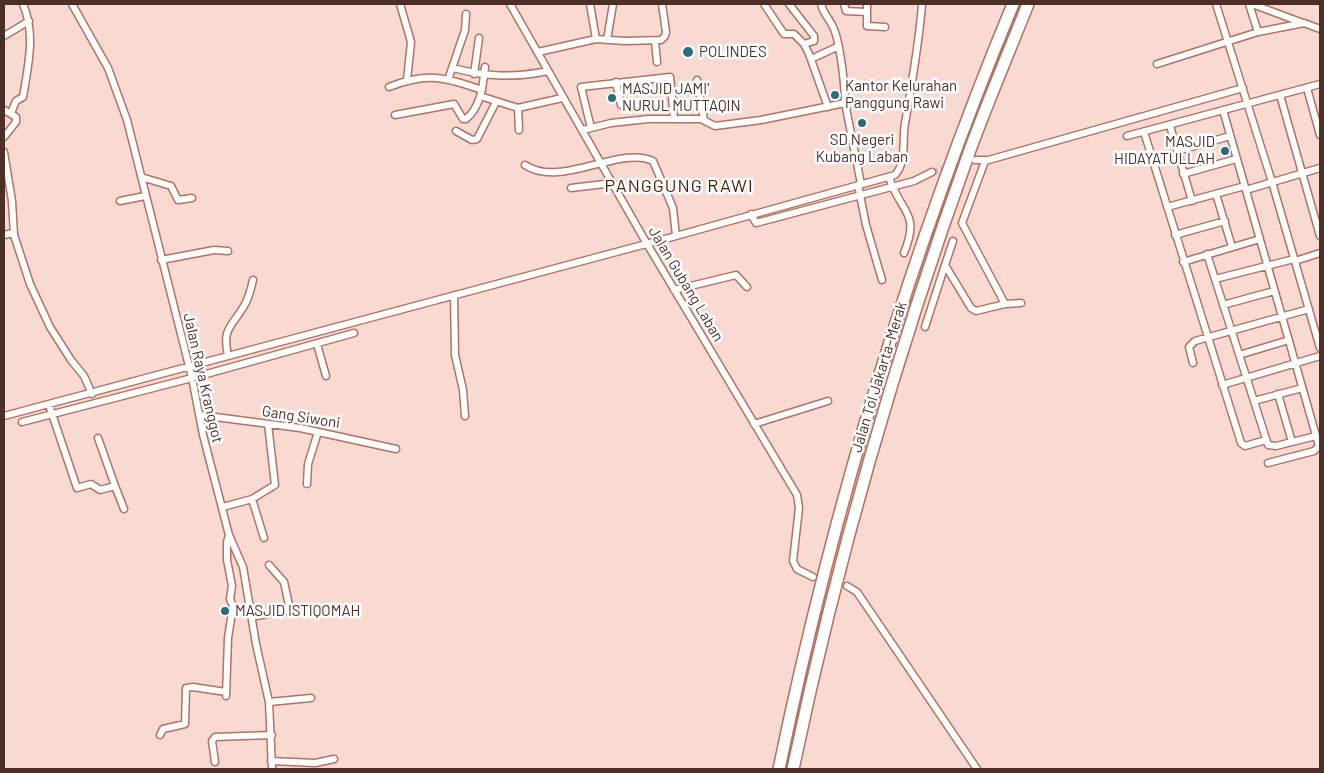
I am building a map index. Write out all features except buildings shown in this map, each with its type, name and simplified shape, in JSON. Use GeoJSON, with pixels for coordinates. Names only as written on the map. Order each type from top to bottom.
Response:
{"type":"FeatureCollection","features":[{"type":"Feature","properties":{"kind":"highway","name":"Jalan Tol Jakarta–Merak"},"geometry":{"type":"LineString","coordinates":[[779,769],[828,559],[872,401],[954,155],[1013,4]]}},
{"type":"Feature","properties":{"kind":"highway","name":"Jalan Tol Jakarta–Merak"},"geometry":{"type":"LineString","coordinates":[[793,769],[831,601],[880,422],[917,302],[971,148],[1028,4]]}},
{"type":"Feature","properties":{"kind":"street"},"geometry":{"type":"LineString","coordinates":[[11,113],[16,101],[23,97],[31,34],[23,4]]}},
{"type":"Feature","properties":{"kind":"street","name":"Jalan Raya Kranggot"},"geometry":{"type":"LineString","coordinates":[[72,4],[112,77],[127,120],[192,377],[229,535],[243,567],[251,617],[269,702],[272,735],[272,769]]}},
{"type":"Feature","properties":{"kind":"street"},"geometry":{"type":"LineString","coordinates":[[400,4],[411,42],[407,80]]}},
{"type":"Feature","properties":{"kind":"street","name":"Jalan Gubang Laban"},"geometry":{"type":"LineString","coordinates":[[510,4],[647,244],[797,495],[799,508],[793,561],[797,569],[813,577]]}},
{"type":"Feature","properties":{"kind":"street"},"geometry":{"type":"LineString","coordinates":[[590,4],[596,39]]}},
{"type":"Feature","properties":{"kind":"street"},"geometry":{"type":"LineString","coordinates":[[607,40],[613,4]]}},
{"type":"Feature","properties":{"kind":"street"},"geometry":{"type":"LineString","coordinates":[[538,52],[596,39],[655,41],[665,36],[662,4]]}},
{"type":"Feature","properties":{"kind":"street"},"geometry":{"type":"LineString","coordinates":[[764,4],[784,34],[794,34],[804,44],[828,106]]}},
{"type":"Feature","properties":{"kind":"street"},"geometry":{"type":"LineString","coordinates":[[789,4],[814,36],[814,40],[804,44]]}},
{"type":"Feature","properties":{"kind":"street"},"geometry":{"type":"LineString","coordinates":[[821,4],[833,26],[842,68],[845,104],[859,190],[882,280]]}},
{"type":"Feature","properties":{"kind":"street"},"geometry":{"type":"LineString","coordinates":[[844,4],[847,12],[867,12]]}},
{"type":"Feature","properties":{"kind":"street"},"geometry":{"type":"LineString","coordinates":[[867,4],[867,26],[885,27]]}},
{"type":"Feature","properties":{"kind":"street"},"geometry":{"type":"LineString","coordinates":[[904,253],[910,237],[910,216],[898,202],[891,183],[900,168],[904,124],[914,75],[922,4]]}},
{"type":"Feature","properties":{"kind":"street"},"geometry":{"type":"LineString","coordinates":[[1216,4],[1272,182],[1309,309],[1318,329],[1320,348]]}},
{"type":"Feature","properties":{"kind":"street"},"geometry":{"type":"LineString","coordinates":[[1251,4],[1258,32]]}},
{"type":"Feature","properties":{"kind":"street"},"geometry":{"type":"LineString","coordinates":[[1251,4],[1320,30]]}},
{"type":"Feature","properties":{"kind":"street"},"geometry":{"type":"LineString","coordinates":[[448,80],[454,68],[465,30],[466,14]]}},
{"type":"Feature","properties":{"kind":"street"},"geometry":{"type":"LineString","coordinates":[[4,36],[29,21]]}},
{"type":"Feature","properties":{"kind":"street"},"geometry":{"type":"LineString","coordinates":[[1156,64],[1228,40],[1258,32],[1304,24]]}},
{"type":"Feature","properties":{"kind":"street"},"geometry":{"type":"LineString","coordinates":[[474,74],[479,38]]}},
{"type":"Feature","properties":{"kind":"street"},"geometry":{"type":"LineString","coordinates":[[655,41],[657,62]]}},
{"type":"Feature","properties":{"kind":"street"},"geometry":{"type":"LineString","coordinates":[[811,60],[837,47]]}},
{"type":"Feature","properties":{"kind":"street"},"geometry":{"type":"LineString","coordinates":[[394,115],[454,104],[463,119],[466,119],[473,112],[481,93],[485,67]]}},
{"type":"Feature","properties":{"kind":"street"},"geometry":{"type":"LineString","coordinates":[[454,68],[484,76],[517,77],[548,71]]}},
{"type":"Feature","properties":{"kind":"street"},"geometry":{"type":"LineString","coordinates":[[389,87],[407,80],[428,76],[448,80],[481,93],[496,102],[518,108],[562,98]]}},
{"type":"Feature","properties":{"kind":"street"},"geometry":{"type":"LineString","coordinates":[[592,128],[581,87],[670,76],[674,119]]}},
{"type":"Feature","properties":{"kind":"street"},"geometry":{"type":"LineString","coordinates":[[696,80],[703,120]]}},
{"type":"Feature","properties":{"kind":"street"},"geometry":{"type":"LineString","coordinates":[[616,82],[621,106]]}},
{"type":"Feature","properties":{"kind":"street"},"geometry":{"type":"LineString","coordinates":[[1128,136],[1320,84]]}},
{"type":"Feature","properties":{"kind":"street"},"geometry":{"type":"LineString","coordinates":[[975,160],[986,160],[1242,85]]}},
{"type":"Feature","properties":{"kind":"street"},"geometry":{"type":"LineString","coordinates":[[1307,88],[1320,135]]}},
{"type":"Feature","properties":{"kind":"street"},"geometry":{"type":"LineString","coordinates":[[1280,95],[1320,236]]}},
{"type":"Feature","properties":{"kind":"street"},"geometry":{"type":"LineString","coordinates":[[456,131],[472,140],[477,139],[496,102]]}},
{"type":"Feature","properties":{"kind":"street"},"geometry":{"type":"LineString","coordinates":[[583,130],[631,120],[703,120],[715,126],[761,120],[845,104]]}},
{"type":"Feature","properties":{"kind":"street"},"geometry":{"type":"LineString","coordinates":[[518,108],[519,130]]}},
{"type":"Feature","properties":{"kind":"street"},"geometry":{"type":"LineString","coordinates":[[4,110],[16,117],[16,122],[4,137]]}},
{"type":"Feature","properties":{"kind":"street"},"geometry":{"type":"LineString","coordinates":[[1223,110],[1319,446],[1318,449],[1268,463]]}},
{"type":"Feature","properties":{"kind":"street"},"geometry":{"type":"LineString","coordinates":[[1170,126],[1192,200]]}},
{"type":"Feature","properties":{"kind":"street"},"geometry":{"type":"LineString","coordinates":[[1144,132],[1241,443],[1246,446],[1266,440]]}},
{"type":"Feature","properties":{"kind":"street"},"geometry":{"type":"LineString","coordinates":[[1177,151],[1230,136]]}},
{"type":"Feature","properties":{"kind":"street"},"geometry":{"type":"LineString","coordinates":[[4,152],[5,171],[12,201],[13,232],[43,313],[71,360],[84,376],[92,394]]}},
{"type":"Feature","properties":{"kind":"street"},"geometry":{"type":"LineString","coordinates":[[524,165],[548,172],[602,164],[638,156],[654,161],[673,208],[676,236]]}},
{"type":"Feature","properties":{"kind":"street"},"geometry":{"type":"LineString","coordinates":[[1183,174],[1236,159]]}},
{"type":"Feature","properties":{"kind":"street"},"geometry":{"type":"LineString","coordinates":[[986,160],[961,220],[1005,304]]}},
{"type":"Feature","properties":{"kind":"street"},"geometry":{"type":"LineString","coordinates":[[1167,207],[1272,182],[1320,168]]}},
{"type":"Feature","properties":{"kind":"street"},"geometry":{"type":"LineString","coordinates":[[4,416],[50,410],[192,377],[454,295],[647,244],[751,214],[891,183],[921,179],[932,172]]}},
{"type":"Feature","properties":{"kind":"street"},"geometry":{"type":"LineString","coordinates":[[141,177],[172,186],[178,200],[192,198]]}},
{"type":"Feature","properties":{"kind":"street"},"geometry":{"type":"LineString","coordinates":[[571,188],[613,183]]}},
{"type":"Feature","properties":{"kind":"street"},"geometry":{"type":"LineString","coordinates":[[751,214],[756,222],[859,190],[891,183]]}},
{"type":"Feature","properties":{"kind":"street"},"geometry":{"type":"LineString","coordinates":[[1216,194],[1232,247]]}},
{"type":"Feature","properties":{"kind":"street"},"geometry":{"type":"LineString","coordinates":[[120,201],[145,196]]}},
{"type":"Feature","properties":{"kind":"street"},"geometry":{"type":"LineString","coordinates":[[1175,235],[1224,221]]}},
{"type":"Feature","properties":{"kind":"street"},"geometry":{"type":"LineString","coordinates":[[4,235],[13,232]]}},
{"type":"Feature","properties":{"kind":"street"},"geometry":{"type":"LineString","coordinates":[[1183,262],[1260,239]]}},
{"type":"Feature","properties":{"kind":"street"},"geometry":{"type":"LineString","coordinates":[[925,327],[953,241]]}},
{"type":"Feature","properties":{"kind":"street"},"geometry":{"type":"LineString","coordinates":[[162,260],[214,250],[228,251]]}},
{"type":"Feature","properties":{"kind":"street"},"geometry":{"type":"LineString","coordinates":[[1215,279],[1320,253]]}},
{"type":"Feature","properties":{"kind":"street"},"geometry":{"type":"LineString","coordinates":[[1207,254],[1266,440],[1272,447],[1316,436]]}},
{"type":"Feature","properties":{"kind":"street"},"geometry":{"type":"LineString","coordinates":[[945,265],[975,311],[1005,304],[1021,303]]}},
{"type":"Feature","properties":{"kind":"street"},"geometry":{"type":"LineString","coordinates":[[674,290],[736,274],[747,287]]}},
{"type":"Feature","properties":{"kind":"street"},"geometry":{"type":"LineString","coordinates":[[228,356],[225,341],[226,333],[245,305],[254,280]]}},
{"type":"Feature","properties":{"kind":"street"},"geometry":{"type":"LineString","coordinates":[[1223,304],[1274,291]]}},
{"type":"Feature","properties":{"kind":"street"},"geometry":{"type":"LineString","coordinates":[[454,295],[455,355],[463,390],[465,416]]}},
{"type":"Feature","properties":{"kind":"street"},"geometry":{"type":"LineString","coordinates":[[1193,363],[1190,344],[1309,309]]}},
{"type":"Feature","properties":{"kind":"street"},"geometry":{"type":"LineString","coordinates":[[22,422],[92,394],[228,356],[317,344],[354,333]]}},
{"type":"Feature","properties":{"kind":"street"},"geometry":{"type":"LineString","coordinates":[[1239,354],[1289,340]]}},
{"type":"Feature","properties":{"kind":"street"},"geometry":{"type":"LineString","coordinates":[[317,344],[326,376]]}},
{"type":"Feature","properties":{"kind":"street"},"geometry":{"type":"LineString","coordinates":[[1222,385],[1320,356]]}},
{"type":"Feature","properties":{"kind":"street"},"geometry":{"type":"LineString","coordinates":[[1254,401],[1302,388]]}},
{"type":"Feature","properties":{"kind":"street"},"geometry":{"type":"LineString","coordinates":[[1278,394],[1292,442]]}},
{"type":"Feature","properties":{"kind":"street"},"geometry":{"type":"LineString","coordinates":[[754,424],[828,401]]}},
{"type":"Feature","properties":{"kind":"street"},"geometry":{"type":"LineString","coordinates":[[50,410],[76,486],[79,489],[91,484],[100,490],[115,486]]}},
{"type":"Feature","properties":{"kind":"street","name":"Gang Siwoni"},"geometry":{"type":"LineString","coordinates":[[200,415],[318,432],[396,449]]}},
{"type":"Feature","properties":{"kind":"street"},"geometry":{"type":"LineString","coordinates":[[223,507],[252,499],[274,487],[276,483],[268,424]]}},
{"type":"Feature","properties":{"kind":"street"},"geometry":{"type":"LineString","coordinates":[[307,484],[308,464],[318,432]]}},
{"type":"Feature","properties":{"kind":"street"},"geometry":{"type":"LineString","coordinates":[[98,438],[124,509]]}},
{"type":"Feature","properties":{"kind":"street"},"geometry":{"type":"LineString","coordinates":[[252,499],[264,538]]}},
{"type":"Feature","properties":{"kind":"street"},"geometry":{"type":"LineString","coordinates":[[160,736],[163,729],[185,724],[186,688],[193,687],[226,694],[228,638],[233,606],[230,599],[232,586],[227,560],[229,535]]}},
{"type":"Feature","properties":{"kind":"street"},"geometry":{"type":"LineString","coordinates":[[251,617],[290,610],[284,582],[269,564]]}},
{"type":"Feature","properties":{"kind":"street"},"geometry":{"type":"LineString","coordinates":[[847,586],[857,592],[977,769]]}},
{"type":"Feature","properties":{"kind":"street"},"geometry":{"type":"LineString","coordinates":[[269,702],[311,698]]}},
{"type":"Feature","properties":{"kind":"street"},"geometry":{"type":"LineString","coordinates":[[215,762],[212,741],[215,737],[272,735]]}},
{"type":"Feature","properties":{"kind":"street"},"geometry":{"type":"LineString","coordinates":[[271,761],[315,763],[334,759]]}},
{"type":"Feature","properties":{"kind":"tunnel"},"geometry":{"type":"LineString","coordinates":[[932,172],[966,162]]}},
{"type":"Feature","properties":{"kind":"place","name":"POLINDES"},"geometry":{"type":"Point","coordinates":[688,52]}},
{"type":"Feature","properties":{"kind":"place","name":"Kantor Kelurahan Panggung Rawi"},"geometry":{"type":"Point","coordinates":[835,95]}},
{"type":"Feature","properties":{"kind":"place","name":"MASJID JAMI' NURUL MUTTAQIN"},"geometry":{"type":"Point","coordinates":[612,98]}},
{"type":"Feature","properties":{"kind":"place","name":"SD Negeri Kubang Laban"},"geometry":{"type":"Point","coordinates":[862,123]}},
{"type":"Feature","properties":{"kind":"place","name":"MASJID HIDAYATULLAH"},"geometry":{"type":"Point","coordinates":[1225,151]}},
{"type":"Feature","properties":{"kind":"place","name":"MASJID ISTIQOMAH"},"geometry":{"type":"Point","coordinates":[225,611]}},
{"type":"Feature","properties":{"kind":"district","name":"PANGGUNG RAWI"},"geometry":{"type":"Point","coordinates":[679,186]}}]}
